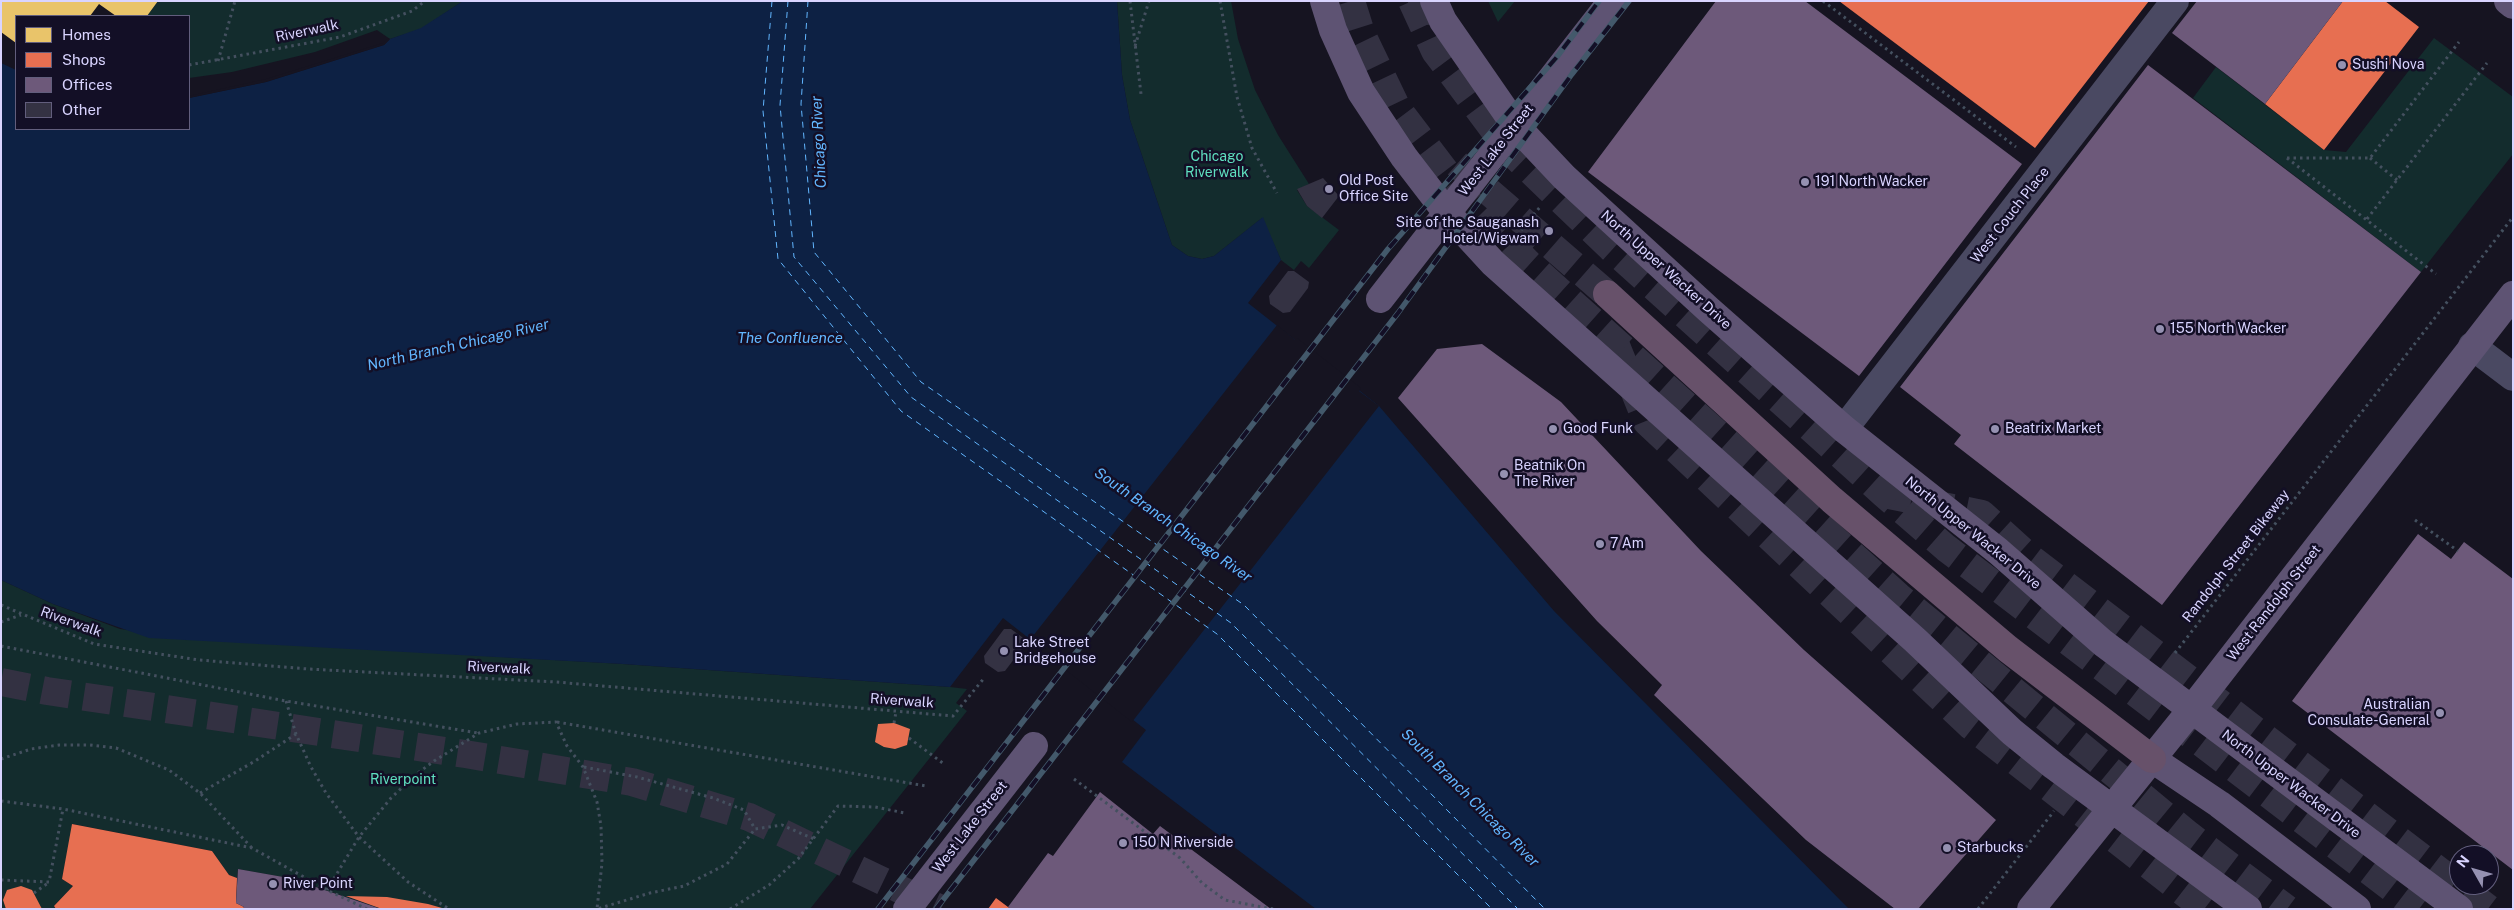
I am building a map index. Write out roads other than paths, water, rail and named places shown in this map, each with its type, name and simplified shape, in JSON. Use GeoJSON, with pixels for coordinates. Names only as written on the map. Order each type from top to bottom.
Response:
{"type":"FeatureCollection","features":[{"type":"Feature","properties":{"kind":"highway"},"geometry":{"type":"LineString","coordinates":[[1607,294],[1832,500],[2008,649],[2152,759]]}},
{"type":"Feature","properties":{"kind":"main road"},"geometry":{"type":"LineString","coordinates":[[1324,1],[1333,30],[1361,92],[1404,157],[1447,213],[1493,263],[1915,640],[2012,732],[2248,909]]}},
{"type":"Feature","properties":{"kind":"main road","name":"North Upper Wacker Drive"},"geometry":{"type":"LineString","coordinates":[[1434,1],[1443,21],[1515,125],[1564,177],[1628,237],[1844,428],[1998,551],[2103,642],[2459,909]]}},
{"type":"Feature","properties":{"kind":"main road","name":"West Lake Street"},"geometry":{"type":"LineString","coordinates":[[1380,299],[1612,1]]}},
{"type":"Feature","properties":{"kind":"main road"},"geometry":{"type":"LineString","coordinates":[[2508,1],[2513,5]]}},
{"type":"Feature","properties":{"kind":"main road","name":"West Randolph Street"},"geometry":{"type":"LineString","coordinates":[[2031,909],[2192,709],[2513,295]]}},
{"type":"Feature","properties":{"kind":"main road","name":"West Lake Street"},"geometry":{"type":"LineString","coordinates":[[907,909],[1034,746]]}},
{"type":"Feature","properties":{"kind":"main road"},"geometry":{"type":"LineString","coordinates":[[2152,759],[2219,804],[2357,909]]}},
{"type":"Feature","properties":{"kind":"lane","name":"West Couch Place"},"geometry":{"type":"LineString","coordinates":[[1844,428],[2175,1]]}},
{"type":"Feature","properties":{"kind":"lane"},"geometry":{"type":"LineString","coordinates":[[2472,346],[2513,377]]}},
{"type":"Feature","properties":{"kind":"water","name":"The Confluence"},"geometry":{"type":"Polygon","coordinates":[[[463,1],[1117,1],[1122,75],[1130,120],[1172,245],[1188,256],[1202,259],[1214,256],[1263,217],[1281,260],[1248,303],[1379,406],[1554,611],[1849,909],[1316,909],[1122,762],[1146,730],[1003,618],[950,687],[623,664],[149,638],[53,604],[1,580],[1,63],[15,70],[15,130],[190,130],[190,98],[266,82],[384,45],[390,39],[421,28],[463,1]]]}},
{"type":"Feature","properties":{"kind":"tunnel"},"geometry":{"type":"LineString","coordinates":[[1351,1],[1361,33],[1397,108],[1467,200],[1528,263],[1898,596],[2189,835],[2287,909]]}},
{"type":"Feature","properties":{"kind":"tunnel"},"geometry":{"type":"LineString","coordinates":[[1412,1],[1435,51],[1509,150],[1611,248],[1946,548],[2419,909]]}},
{"type":"Feature","properties":{"kind":"tunnel"},"geometry":{"type":"LineString","coordinates":[[1422,1],[1423,25]]}},
{"type":"Feature","properties":{"kind":"tunnel"},"geometry":{"type":"LineString","coordinates":[[1457,164],[1607,294]]}},
{"type":"Feature","properties":{"kind":"tunnel"},"geometry":{"type":"LineString","coordinates":[[1615,343],[1647,422],[1971,726],[2205,909]]}},
{"type":"Feature","properties":{"kind":"tunnel"},"geometry":{"type":"LineString","coordinates":[[1884,494],[1982,514],[2029,557],[2489,909]]}},
{"type":"Feature","properties":{"kind":"tunnel"},"geometry":{"type":"LineString","coordinates":[[1,682],[47,691],[465,754],[632,782],[749,817],[941,909]]}},
{"type":"Feature","properties":{"kind":"railway"},"geometry":{"type":"LineString","coordinates":[[878,909],[1388,249],[1556,58],[1599,1]]}},
{"type":"Feature","properties":{"kind":"railway"},"geometry":{"type":"LineString","coordinates":[[936,909],[1398,313],[1572,74],[1629,1]]}},
{"type":"Feature","properties":{"kind":"place","name":"Sushi Nova"},"geometry":{"type":"Point","coordinates":[2342,65]}},
{"type":"Feature","properties":{"kind":"place","name":"191 North Wacker"},"geometry":{"type":"Point","coordinates":[1805,182]}},
{"type":"Feature","properties":{"kind":"place","name":"Old Post Office Site"},"geometry":{"type":"Point","coordinates":[1329,189]}},
{"type":"Feature","properties":{"kind":"place","name":"Site of the Sauganash Hotel/Wigwam"},"geometry":{"type":"Point","coordinates":[1549,231]}},
{"type":"Feature","properties":{"kind":"place","name":"155 North Wacker"},"geometry":{"type":"Point","coordinates":[2160,329]}},
{"type":"Feature","properties":{"kind":"place","name":"Good Funk"},"geometry":{"type":"Point","coordinates":[1553,429]}},
{"type":"Feature","properties":{"kind":"place","name":"Beatrix Market"},"geometry":{"type":"Point","coordinates":[1995,429]}},
{"type":"Feature","properties":{"kind":"place","name":"Beatnik On The River"},"geometry":{"type":"Point","coordinates":[1504,474]}},
{"type":"Feature","properties":{"kind":"place","name":"7 Am"},"geometry":{"type":"Point","coordinates":[1600,544]}},
{"type":"Feature","properties":{"kind":"place","name":"Lake Street Bridgehouse"},"geometry":{"type":"Point","coordinates":[1004,651]}},
{"type":"Feature","properties":{"kind":"place","name":"Australian Consulate-General"},"geometry":{"type":"Point","coordinates":[2440,713]}},
{"type":"Feature","properties":{"kind":"place","name":"150 N Riverside"},"geometry":{"type":"Point","coordinates":[1123,843]}},
{"type":"Feature","properties":{"kind":"place","name":"Starbucks"},"geometry":{"type":"Point","coordinates":[1947,848]}},
{"type":"Feature","properties":{"kind":"place","name":"River Point"},"geometry":{"type":"Point","coordinates":[273,884]}},
{"type":"Feature","properties":{"kind":"water label","name":"Chicago River"},"geometry":{"type":"Point","coordinates":[819,142]}},
{"type":"Feature","properties":{"kind":"water label","name":"North Branch Chicago River"},"geometry":{"type":"Point","coordinates":[458,345]}},
{"type":"Feature","properties":{"kind":"water label","name":"South Branch Chicago River"},"geometry":{"type":"Point","coordinates":[1173,525]}},
{"type":"Feature","properties":{"kind":"water label","name":"South Branch Chicago River"},"geometry":{"type":"Point","coordinates":[1470,798]}},
{"type":"Feature","properties":{"kind":"park label","name":"Chicago Riverwalk"},"geometry":{"type":"Point","coordinates":[1217,166]}},
{"type":"Feature","properties":{"kind":"park label","name":"Riverpoint"},"geometry":{"type":"Point","coordinates":[403,780]}}]}
